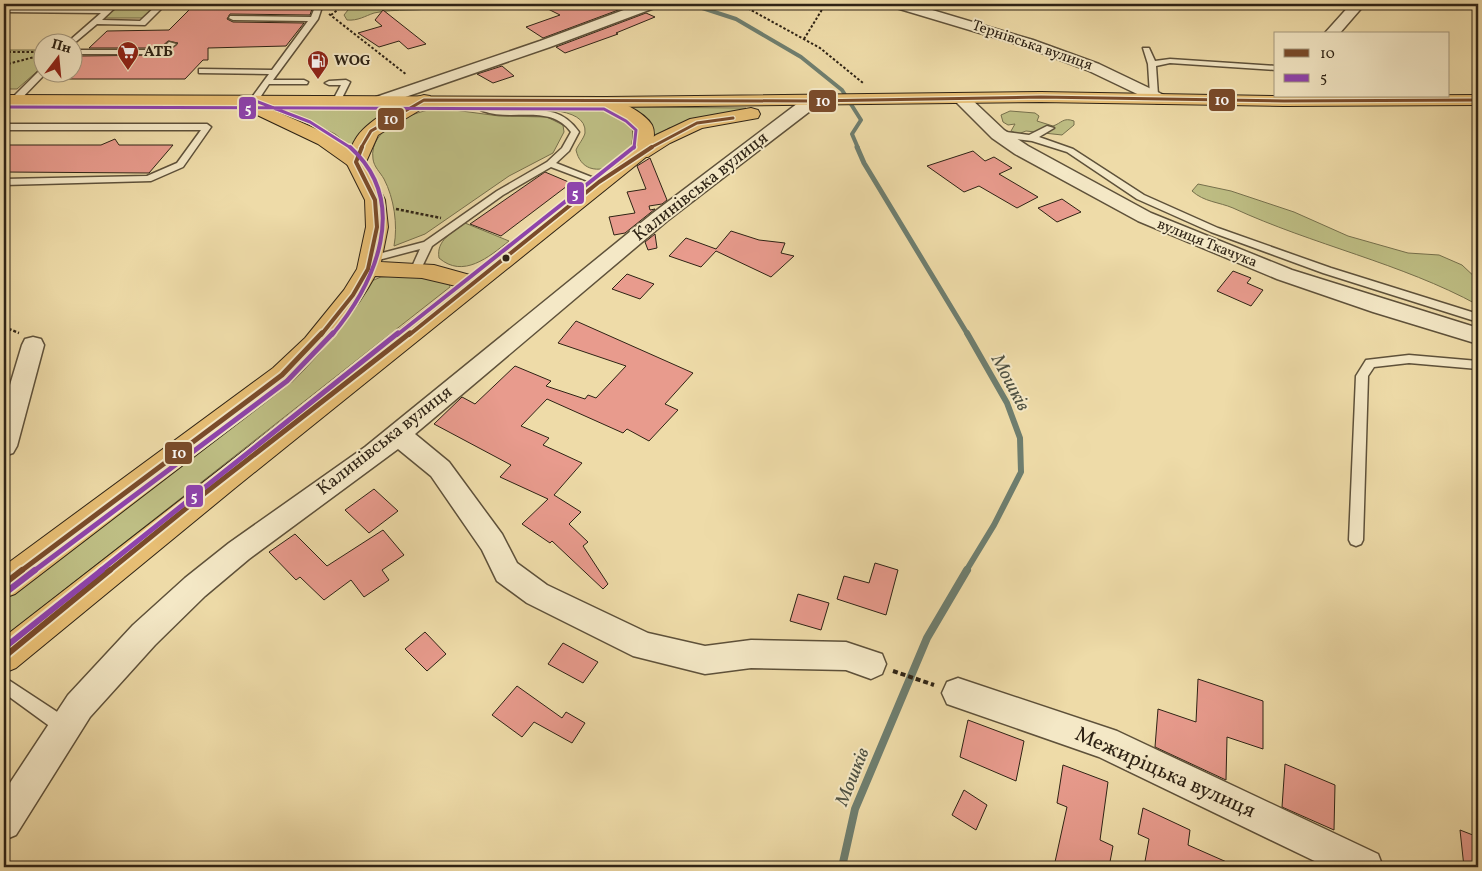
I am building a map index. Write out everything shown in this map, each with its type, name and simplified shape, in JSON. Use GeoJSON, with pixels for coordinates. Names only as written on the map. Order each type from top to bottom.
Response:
{"type":"FeatureCollection","features":[{"type":"Feature","properties":{"kind":"main road"},"geometry":{"type":"LineString","coordinates":[[356,162],[364,140],[371,131],[422,94]]}},
{"type":"Feature","properties":{"kind":"main road"},"geometry":{"type":"LineString","coordinates":[[10,100],[382,100],[422,94],[472,101],[606,102],[963,100],[1041,97],[1274,98]]}},
{"type":"Feature","properties":{"kind":"main road"},"geometry":{"type":"LineString","coordinates":[[1299,98],[1477,102]]}},
{"type":"Feature","properties":{"kind":"main road"},"geometry":{"type":"LineString","coordinates":[[4,584],[282,374],[314,344],[353,295],[369,264],[377,227],[375,200],[356,162],[324,140],[274,116],[231,100]]}},
{"type":"Feature","properties":{"kind":"main road"},"geometry":{"type":"LineString","coordinates":[[4,657],[205,493],[474,284],[599,182],[641,153],[697,124],[821,100]]}},
{"type":"Feature","properties":{"kind":"main road"},"geometry":{"type":"LineString","coordinates":[[606,102],[630,114],[643,126],[644,139],[641,153]]}},
{"type":"Feature","properties":{"kind":"main road"},"geometry":{"type":"LineString","coordinates":[[369,264],[447,273],[474,284]]}},
{"type":"Feature","properties":{"kind":"street"},"geometry":{"type":"LineString","coordinates":[[422,94],[545,44],[652,4]]}},
{"type":"Feature","properties":{"kind":"street","name":"Тернівська вулиця"},"geometry":{"type":"LineString","coordinates":[[898,4],[1028,43],[1093,67],[1158,97]]}},
{"type":"Feature","properties":{"kind":"street"},"geometry":{"type":"LineString","coordinates":[[1333,32],[1358,4]]}},
{"type":"Feature","properties":{"kind":"street","name":"Калинівська вулиця"},"geometry":{"type":"LineString","coordinates":[[4,822],[79,706],[144,635],[194,587],[239,550],[397,434],[660,217],[821,100]]}},
{"type":"Feature","properties":{"kind":"street","name":"вулиця Ткачука"},"geometry":{"type":"LineString","coordinates":[[963,100],[998,134],[1078,183],[1170,230],[1250,263],[1408,316],[1478,336]]}},
{"type":"Feature","properties":{"kind":"street"},"geometry":{"type":"LineString","coordinates":[[4,446],[33,345]]}},
{"type":"Feature","properties":{"kind":"street"},"geometry":{"type":"LineString","coordinates":[[397,434],[440,469],[492,542],[507,572],[537,594],[644,646],[705,660],[751,654],[829,655],[846,656],[871,664]]}},
{"type":"Feature","properties":{"kind":"street","name":"Межиріцька вулиця"},"geometry":{"type":"LineString","coordinates":[[958,693],[1105,743],[1365,867]]}},
{"type":"Feature","properties":{"kind":"lane"},"geometry":{"type":"LineString","coordinates":[[26,10],[34,4]]}},
{"type":"Feature","properties":{"kind":"lane"},"geometry":{"type":"LineString","coordinates":[[63,11],[72,4]]}},
{"type":"Feature","properties":{"kind":"lane"},"geometry":{"type":"LineString","coordinates":[[82,33],[115,4]]}},
{"type":"Feature","properties":{"kind":"lane"},"geometry":{"type":"LineString","coordinates":[[94,22],[142,23],[162,4]]}},
{"type":"Feature","properties":{"kind":"lane"},"geometry":{"type":"LineString","coordinates":[[238,4],[320,4],[314,19],[254,100]]}},
{"type":"Feature","properties":{"kind":"lane"},"geometry":{"type":"LineString","coordinates":[[4,10],[107,11]]}},
{"type":"Feature","properties":{"kind":"lane"},"geometry":{"type":"LineString","coordinates":[[233,18],[314,19]]}},
{"type":"Feature","properties":{"kind":"lane"},"geometry":{"type":"LineString","coordinates":[[82,52],[163,52],[172,44]]}},
{"type":"Feature","properties":{"kind":"lane"},"geometry":{"type":"LineString","coordinates":[[1146,50],[1152,64],[1158,97]]}},
{"type":"Feature","properties":{"kind":"lane"},"geometry":{"type":"LineString","coordinates":[[1152,64],[1170,61],[1274,68]]}},
{"type":"Feature","properties":{"kind":"lane"},"geometry":{"type":"LineString","coordinates":[[202,70],[274,72]]}},
{"type":"Feature","properties":{"kind":"lane"},"geometry":{"type":"LineString","coordinates":[[10,100],[32,81]]}},
{"type":"Feature","properties":{"kind":"lane"},"geometry":{"type":"LineString","coordinates":[[266,82],[304,82]]}},
{"type":"Feature","properties":{"kind":"lane"},"geometry":{"type":"LineString","coordinates":[[330,82],[346,82],[337,100]]}},
{"type":"Feature","properties":{"kind":"lane"},"geometry":{"type":"LineString","coordinates":[[369,264],[428,244],[500,193],[550,164],[566,150],[575,132],[571,123],[559,116],[486,109],[472,101]]}},
{"type":"Feature","properties":{"kind":"lane"},"geometry":{"type":"LineString","coordinates":[[4,127],[207,127],[180,165],[148,178],[4,182]]}},
{"type":"Feature","properties":{"kind":"lane"},"geometry":{"type":"LineString","coordinates":[[1032,137],[1050,128]]}},
{"type":"Feature","properties":{"kind":"lane"},"geometry":{"type":"LineString","coordinates":[[998,134],[1032,137],[1065,148],[1086,159],[1105,175],[1136,195],[1178,215],[1250,244],[1478,318]]}},
{"type":"Feature","properties":{"kind":"lane"},"geometry":{"type":"LineString","coordinates":[[550,164],[599,182]]}},
{"type":"Feature","properties":{"kind":"lane"},"geometry":{"type":"LineString","coordinates":[[416,269],[428,244]]}},
{"type":"Feature","properties":{"kind":"lane"},"geometry":{"type":"LineString","coordinates":[[1356,540],[1362,376],[1370,363],[1409,359],[1478,365]]}},
{"type":"Feature","properties":{"kind":"lane"},"geometry":{"type":"LineString","coordinates":[[4,684],[66,728]]}},
{"type":"Feature","properties":{"kind":"path"},"geometry":{"type":"LineString","coordinates":[[320,4],[330,15],[422,94]]}},
{"type":"Feature","properties":{"kind":"path"},"geometry":{"type":"LineString","coordinates":[[330,15],[345,4]]}},
{"type":"Feature","properties":{"kind":"path"},"geometry":{"type":"LineString","coordinates":[[740,4],[804,39],[853,73],[866,86]]}},
{"type":"Feature","properties":{"kind":"path"},"geometry":{"type":"LineString","coordinates":[[804,39],[823,8],[819,4]]}},
{"type":"Feature","properties":{"kind":"path"},"geometry":{"type":"LineString","coordinates":[[4,52],[32,53]]}},
{"type":"Feature","properties":{"kind":"path"},"geometry":{"type":"LineString","coordinates":[[4,65],[32,56]]}},
{"type":"Feature","properties":{"kind":"path"},"geometry":{"type":"LineString","coordinates":[[388,207],[442,218]]}},
{"type":"Feature","properties":{"kind":"path"},"geometry":{"type":"LineString","coordinates":[[901,673],[918,679]]}},
{"type":"Feature","properties":{"kind":"green space"},"geometry":{"type":"Polygon","coordinates":[[[121,4],[157,4],[142,18],[105,18],[121,4]]]}},
{"type":"Feature","properties":{"kind":"green space"},"geometry":{"type":"Polygon","coordinates":[[[351,4],[444,4],[443,7],[374,13],[358,19],[347,20],[344,15],[351,4]]]}},
{"type":"Feature","properties":{"kind":"green space"},"geometry":{"type":"Polygon","coordinates":[[[4,50],[32,50],[32,76],[17,89],[4,89],[4,50]]]}},
{"type":"Feature","properties":{"kind":"green space"},"geometry":{"type":"Polygon","coordinates":[[[507,106],[600,108],[623,119],[633,132],[632,146],[624,158],[611,166],[596,169],[584,164],[576,150],[585,133],[583,124],[577,117],[554,110],[507,109],[507,106]]]}},
{"type":"Feature","properties":{"kind":"green space"},"geometry":{"type":"Polygon","coordinates":[[[627,107],[746,108],[744,112],[669,128],[653,138],[627,107]]]}},
{"type":"Feature","properties":{"kind":"green space"},"geometry":{"type":"Polygon","coordinates":[[[279,108],[398,108],[362,130],[352,148],[335,134],[279,108]]]}},
{"type":"Feature","properties":{"kind":"green space"},"geometry":{"type":"Polygon","coordinates":[[[439,108],[499,116],[547,117],[563,125],[564,132],[553,153],[509,176],[425,234],[394,246],[396,229],[393,203],[384,179],[374,162],[373,148],[378,138],[396,123],[418,113],[439,108]]]}},
{"type":"Feature","properties":{"kind":"green space"},"geometry":{"type":"Polygon","coordinates":[[[1010,111],[1035,113],[1039,116],[1037,121],[1053,126],[1067,120],[1074,121],[1074,125],[1062,135],[1026,131],[1018,134],[1011,131],[1015,124],[1008,125],[1003,122],[1001,115],[1010,111]]]}},
{"type":"Feature","properties":{"kind":"green space"},"geometry":{"type":"Polygon","coordinates":[[[1198,184],[1231,191],[1294,212],[1348,236],[1408,253],[1439,255],[1462,265],[1478,280],[1478,305],[1418,277],[1294,233],[1197,195],[1192,191],[1198,184]]]}},
{"type":"Feature","properties":{"kind":"green space"},"geometry":{"type":"Polygon","coordinates":[[[465,223],[509,241],[476,263],[466,266],[448,264],[439,258],[440,246],[450,234],[465,223]]]}},
{"type":"Feature","properties":{"kind":"green space"},"geometry":{"type":"Polygon","coordinates":[[[412,275],[449,283],[450,287],[4,637],[4,593],[177,463],[369,282],[381,277],[412,275]]]}},
{"type":"Feature","properties":{"kind":"building"},"geometry":{"type":"Polygon","coordinates":[[[195,4],[222,4],[220,6],[238,8],[312,9],[310,15],[230,14],[227,19],[233,22],[304,23],[286,46],[208,48],[208,60],[203,60],[185,79],[82,79],[82,56],[164,55],[178,43],[168,41],[160,48],[89,48],[107,31],[169,30],[195,4]]]}},
{"type":"Feature","properties":{"kind":"building"},"geometry":{"type":"Polygon","coordinates":[[[538,4],[625,4],[629,6],[543,38],[526,27],[560,15],[538,4]]]}},
{"type":"Feature","properties":{"kind":"building"},"geometry":{"type":"Polygon","coordinates":[[[383,10],[426,44],[408,49],[399,41],[379,47],[358,33],[382,26],[375,20],[383,10]]]}},
{"type":"Feature","properties":{"kind":"building"},"geometry":{"type":"Polygon","coordinates":[[[646,13],[655,17],[616,33],[618,34],[565,53],[556,47],[646,13]]]}},
{"type":"Feature","properties":{"kind":"building"},"geometry":{"type":"Polygon","coordinates":[[[502,66],[514,76],[493,83],[477,74],[502,66]]]}},
{"type":"Feature","properties":{"kind":"building"},"geometry":{"type":"Polygon","coordinates":[[[115,139],[119,145],[173,145],[149,173],[4,172],[4,145],[101,145],[115,139]]]}},
{"type":"Feature","properties":{"kind":"building"},"geometry":{"type":"Polygon","coordinates":[[[973,151],[985,161],[994,157],[1012,168],[999,174],[1038,197],[1017,208],[979,186],[964,192],[927,166],[973,151]]]}},
{"type":"Feature","properties":{"kind":"building"},"geometry":{"type":"Polygon","coordinates":[[[650,158],[667,200],[662,204],[649,206],[650,210],[655,209],[625,233],[614,235],[609,217],[635,213],[627,192],[646,189],[637,166],[650,158]]]}},
{"type":"Feature","properties":{"kind":"building"},"geometry":{"type":"Polygon","coordinates":[[[545,172],[571,183],[501,236],[470,224],[545,172]]]}},
{"type":"Feature","properties":{"kind":"building"},"geometry":{"type":"Polygon","coordinates":[[[1062,199],[1081,212],[1057,222],[1038,208],[1062,199]]]}},
{"type":"Feature","properties":{"kind":"building"},"geometry":{"type":"Polygon","coordinates":[[[731,231],[759,240],[785,243],[781,253],[794,256],[771,277],[716,251],[701,267],[669,256],[686,238],[716,249],[731,231]]]}},
{"type":"Feature","properties":{"kind":"building"},"geometry":{"type":"Polygon","coordinates":[[[655,234],[657,248],[648,250],[645,242],[655,234]]]}},
{"type":"Feature","properties":{"kind":"building"},"geometry":{"type":"Polygon","coordinates":[[[1233,271],[1251,278],[1247,283],[1263,290],[1251,306],[1217,291],[1233,271]]]}},
{"type":"Feature","properties":{"kind":"building"},"geometry":{"type":"Polygon","coordinates":[[[627,274],[654,284],[640,299],[612,289],[627,274]]]}},
{"type":"Feature","properties":{"kind":"building"},"geometry":{"type":"Polygon","coordinates":[[[576,321],[693,373],[665,404],[678,410],[649,441],[627,429],[623,433],[547,399],[521,426],[549,438],[543,445],[582,463],[554,495],[581,512],[569,524],[588,542],[583,546],[608,584],[603,589],[552,541],[550,543],[522,524],[548,499],[500,477],[511,465],[434,424],[462,397],[475,404],[515,366],[551,381],[546,386],[585,399],[588,395],[596,398],[626,366],[558,343],[576,321]]]}},
{"type":"Feature","properties":{"kind":"building"},"geometry":{"type":"Polygon","coordinates":[[[374,489],[398,511],[369,533],[345,510],[374,489]]]}},
{"type":"Feature","properties":{"kind":"building"},"geometry":{"type":"Polygon","coordinates":[[[383,530],[404,555],[382,570],[389,580],[364,597],[351,580],[324,600],[300,577],[296,580],[269,552],[295,534],[327,566],[383,530]]]}},
{"type":"Feature","properties":{"kind":"building"},"geometry":{"type":"Polygon","coordinates":[[[875,563],[898,570],[886,615],[837,599],[844,576],[869,583],[875,563]]]}},
{"type":"Feature","properties":{"kind":"building"},"geometry":{"type":"Polygon","coordinates":[[[798,594],[829,603],[821,630],[790,621],[798,594]]]}},
{"type":"Feature","properties":{"kind":"building"},"geometry":{"type":"Polygon","coordinates":[[[425,632],[446,654],[427,671],[405,649],[425,632]]]}},
{"type":"Feature","properties":{"kind":"building"},"geometry":{"type":"Polygon","coordinates":[[[563,643],[598,662],[583,683],[548,664],[563,643]]]}},
{"type":"Feature","properties":{"kind":"building"},"geometry":{"type":"Polygon","coordinates":[[[1198,679],[1263,701],[1263,749],[1227,737],[1226,780],[1155,747],[1158,709],[1196,722],[1198,679]]]}},
{"type":"Feature","properties":{"kind":"building"},"geometry":{"type":"Polygon","coordinates":[[[517,686],[562,718],[566,712],[585,723],[572,743],[534,722],[522,737],[492,715],[517,686]]]}},
{"type":"Feature","properties":{"kind":"building"},"geometry":{"type":"Polygon","coordinates":[[[968,720],[1024,741],[1016,781],[960,757],[968,720]]]}},
{"type":"Feature","properties":{"kind":"building"},"geometry":{"type":"Polygon","coordinates":[[[1285,764],[1335,785],[1334,830],[1282,807],[1285,764]]]}},
{"type":"Feature","properties":{"kind":"building"},"geometry":{"type":"Polygon","coordinates":[[[1063,765],[1108,782],[1100,840],[1113,846],[1109,867],[1066,867],[1055,862],[1067,807],[1057,803],[1063,765]]]}},
{"type":"Feature","properties":{"kind":"building"},"geometry":{"type":"Polygon","coordinates":[[[964,790],[987,805],[976,830],[952,815],[964,790]]]}},
{"type":"Feature","properties":{"kind":"building"},"geometry":{"type":"Polygon","coordinates":[[[1143,808],[1190,830],[1188,845],[1238,867],[1144,867],[1149,839],[1138,834],[1143,808]]]}},
{"type":"Feature","properties":{"kind":"building"},"geometry":{"type":"Polygon","coordinates":[[[1460,830],[1478,837],[1478,867],[1464,867],[1460,830]]]}},
{"type":"Feature","properties":{"kind":"waterway","name":"Мошків"},"geometry":{"type":"LineString","coordinates":[[690,4],[736,19],[801,57],[842,90],[861,120],[852,134],[858,148]]}},
{"type":"Feature","properties":{"kind":"waterway","name":"Мошків"},"geometry":{"type":"LineString","coordinates":[[857,147],[864,163],[968,335]]}},
{"type":"Feature","properties":{"kind":"waterway","name":"Мошків"},"geometry":{"type":"LineString","coordinates":[[966,571],[994,525],[1021,472],[1020,438],[1007,403],[967,333]]}},
{"type":"Feature","properties":{"kind":"waterway","name":"Мошків"},"geometry":{"type":"LineString","coordinates":[[842,867],[855,809],[927,638],[967,570]]}},
{"type":"Feature","properties":{"kind":"transit line","name":"10"},"geometry":{"type":"LineString","coordinates":[[4,584],[282,375],[314,344],[353,295],[368,269],[377,227],[375,200],[356,162],[364,140],[371,131],[424,100],[812,101],[1041,97],[1284,101],[1478,100]]}},
{"type":"Feature","properties":{"kind":"transit line","name":"5"},"geometry":{"type":"LineString","coordinates":[[9,590],[287,381],[326,342],[360,298],[372,273],[381,247],[383,221],[378,193],[371,173],[360,156],[337,137],[310,122],[253,100]]}},
{"type":"Feature","properties":{"kind":"transit line","name":"5"},"geometry":{"type":"LineString","coordinates":[[4,107],[604,109],[626,121],[636,130],[634,149],[563,202],[4,648]]}},
{"type":"Feature","properties":{"kind":"transit line","name":"10"},"geometry":{"type":"LineString","coordinates":[[4,657],[205,493],[474,284],[599,182],[663,139],[697,123],[733,118]]}},
{"type":"Feature","properties":{"kind":"place","name":"АТБ"},"geometry":{"type":"Point","coordinates":[128,71]}},
{"type":"Feature","properties":{"kind":"place","name":"WOG"},"geometry":{"type":"Point","coordinates":[318,80]}}]}
